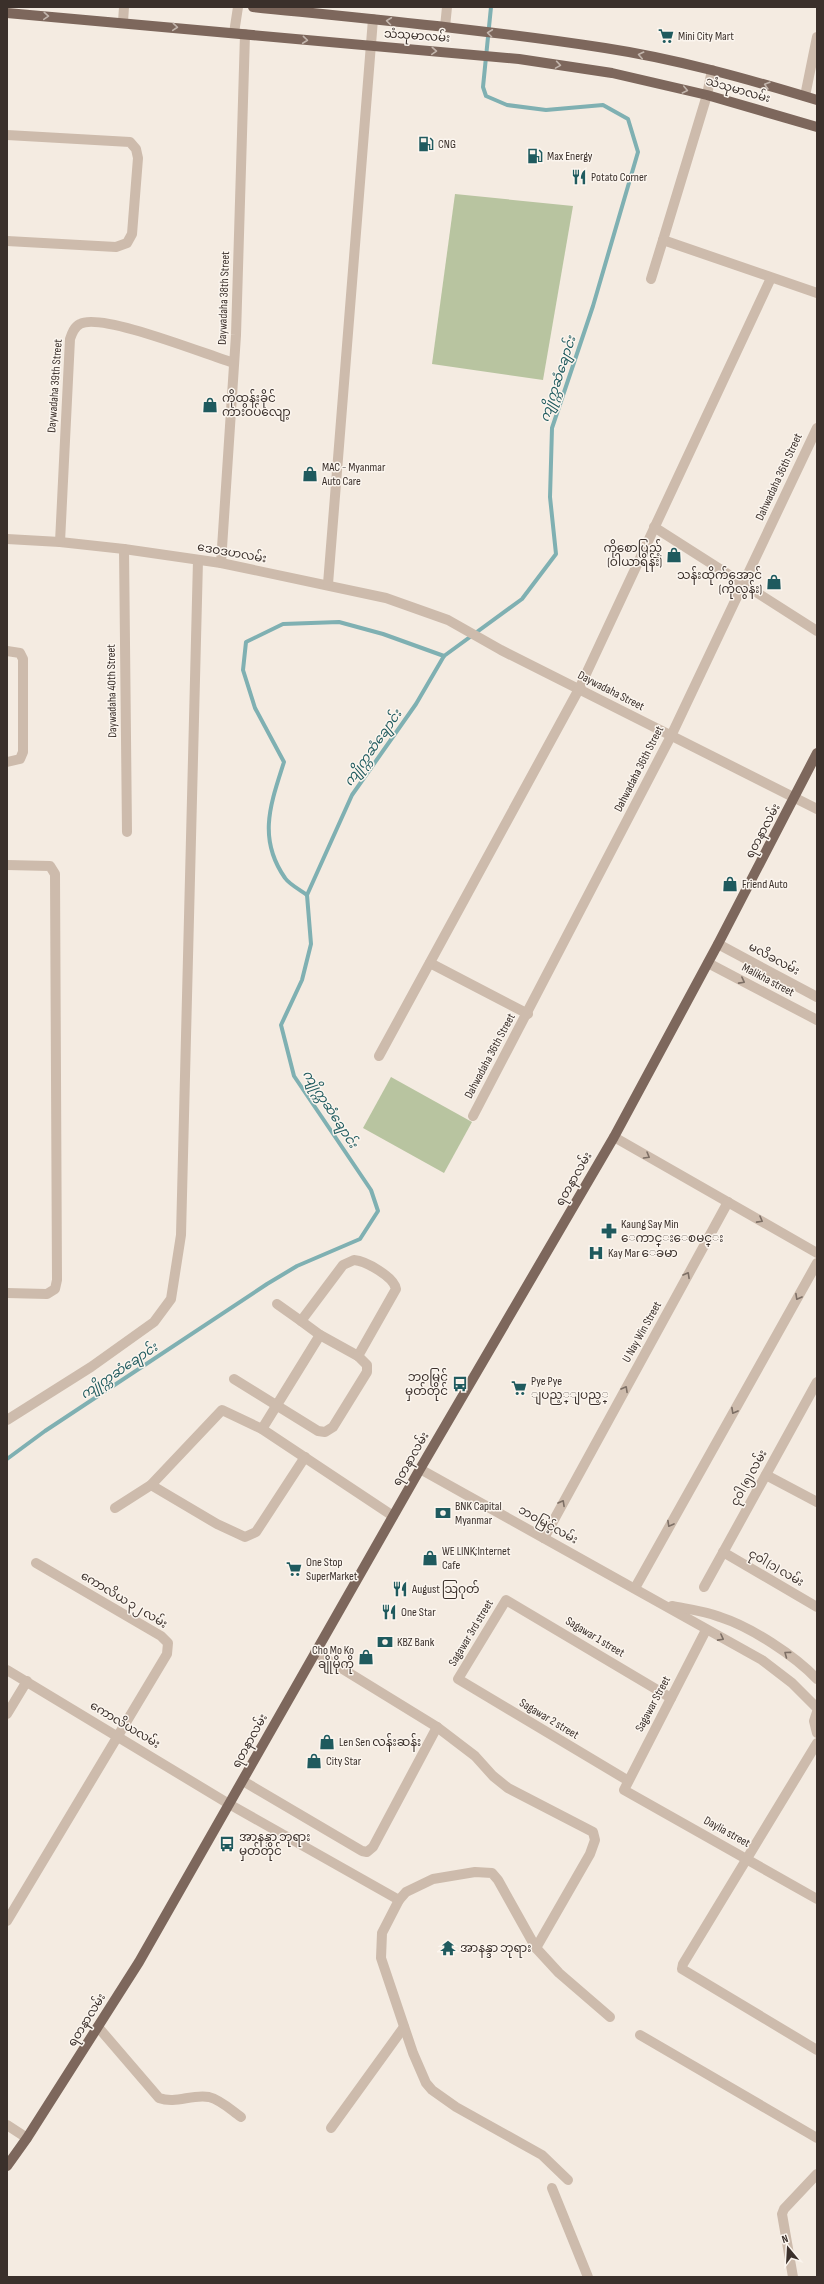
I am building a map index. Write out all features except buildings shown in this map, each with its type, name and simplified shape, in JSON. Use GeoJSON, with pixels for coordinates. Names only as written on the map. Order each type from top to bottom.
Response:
{"type":"FeatureCollection","features":[{"type":"Feature","properties":{"kind":"main road","name":"သံသုမာလမ်း"},"geometry":{"type":"LineString","coordinates":[[253,7],[373,19],[606,48],[712,70],[817,100]]}},
{"type":"Feature","properties":{"kind":"main road","name":"သံသုမာလမ်း"},"geometry":{"type":"LineString","coordinates":[[7,13],[123,22],[519,59],[612,73],[707,94],[817,127]]}},
{"type":"Feature","properties":{"kind":"main road","name":"ရတနာလမ်း"},"geometry":{"type":"LineString","coordinates":[[7,2166],[28,2138],[139,1962],[420,1469],[614,1136],[708,963],[795,798],[817,753]]}},
{"type":"Feature","properties":{"kind":"street"},"geometry":{"type":"LineString","coordinates":[[123,22],[124,7]]}},
{"type":"Feature","properties":{"kind":"street"},"geometry":{"type":"LineString","coordinates":[[234,33],[238,7]]}},
{"type":"Feature","properties":{"kind":"street"},"geometry":{"type":"LineString","coordinates":[[447,7],[450,28]]}},
{"type":"Feature","properties":{"kind":"street"},"geometry":{"type":"LineString","coordinates":[[328,584],[373,19]]}},
{"type":"Feature","properties":{"kind":"street","name":"Daywadaha 38th Street"},"geometry":{"type":"LineString","coordinates":[[221,564],[234,363],[245,34]]}},
{"type":"Feature","properties":{"kind":"street"},"geometry":{"type":"LineString","coordinates":[[805,96],[817,38]]}},
{"type":"Feature","properties":{"kind":"street"},"geometry":{"type":"LineString","coordinates":[[651,279],[707,94],[712,70]]}},
{"type":"Feature","properties":{"kind":"street"},"geometry":{"type":"LineString","coordinates":[[7,135],[130,142],[136,149],[138,158],[132,234],[127,243],[116,247],[7,241]]}},
{"type":"Feature","properties":{"kind":"street"},"geometry":{"type":"LineString","coordinates":[[663,240],[817,293]]}},
{"type":"Feature","properties":{"kind":"street"},"geometry":{"type":"LineString","coordinates":[[379,1056],[579,689],[771,278]]}},
{"type":"Feature","properties":{"kind":"street","name":"Daywadaha 39th Street"},"geometry":{"type":"LineString","coordinates":[[60,542],[70,339],[73,331],[79,324],[96,321],[126,327],[234,363]]}},
{"type":"Feature","properties":{"kind":"street","name":"Dahwadaha 36th Street"},"geometry":{"type":"LineString","coordinates":[[473,1116],[528,1014],[671,736],[817,428]]}},
{"type":"Feature","properties":{"kind":"street"},"geometry":{"type":"LineString","coordinates":[[654,527],[817,631]]}},
{"type":"Feature","properties":{"kind":"street","name":"ဒေဝဒဟလမ်း"},"geometry":{"type":"LineString","coordinates":[[7,540],[60,542],[124,549],[221,564],[328,584],[386,598],[448,620]]}},
{"type":"Feature","properties":{"kind":"street","name":"Daywadaha 40th Street"},"geometry":{"type":"LineString","coordinates":[[124,549],[127,832]]}},
{"type":"Feature","properties":{"kind":"street"},"geometry":{"type":"LineString","coordinates":[[7,1420],[91,1367],[154,1322],[171,1298],[181,1235],[198,560]]}},
{"type":"Feature","properties":{"kind":"street","name":"Daywadaha Street"},"geometry":{"type":"LineString","coordinates":[[448,620],[501,650],[817,809]]}},
{"type":"Feature","properties":{"kind":"street"},"geometry":{"type":"LineString","coordinates":[[7,651],[20,654],[23,659],[23,752],[20,760],[7,762]]}},
{"type":"Feature","properties":{"kind":"street"},"geometry":{"type":"LineString","coordinates":[[7,865],[50,866],[55,874],[58,1280],[55,1289],[47,1294],[7,1293]]}},
{"type":"Feature","properties":{"kind":"street","name":"မလိခလမ်း"},"geometry":{"type":"LineString","coordinates":[[718,944],[817,997]]}},
{"type":"Feature","properties":{"kind":"street"},"geometry":{"type":"LineString","coordinates":[[430,962],[528,1014]]}},
{"type":"Feature","properties":{"kind":"street","name":"Malikha street"},"geometry":{"type":"LineString","coordinates":[[708,963],[817,1020]]}},
{"type":"Feature","properties":{"kind":"street"},"geometry":{"type":"LineString","coordinates":[[614,1136],[817,1253]]}},
{"type":"Feature","properties":{"kind":"street","name":"U Nay Win Street"},"geometry":{"type":"LineString","coordinates":[[544,1538],[728,1202]]}},
{"type":"Feature","properties":{"kind":"street"},"geometry":{"type":"LineString","coordinates":[[301,1321],[343,1265],[354,1260],[362,1261],[376,1268],[393,1282],[396,1290],[358,1356]]}},
{"type":"Feature","properties":{"kind":"street"},"geometry":{"type":"LineString","coordinates":[[634,1588],[817,1263]]}},
{"type":"Feature","properties":{"kind":"street"},"geometry":{"type":"LineString","coordinates":[[234,1379],[318,1431],[333,1427],[367,1372],[367,1364],[358,1356],[320,1335],[277,1304]]}},
{"type":"Feature","properties":{"kind":"street"},"geometry":{"type":"LineString","coordinates":[[262,1429],[320,1335]]}},
{"type":"Feature","properties":{"kind":"street","name":"ငုဝါ (၅) လမ်း"},"geometry":{"type":"LineString","coordinates":[[704,1587],[766,1475],[813,1398],[817,1382]]}},
{"type":"Feature","properties":{"kind":"street"},"geometry":{"type":"LineString","coordinates":[[115,1508],[151,1485],[222,1410],[262,1429],[393,1516]]}},
{"type":"Feature","properties":{"kind":"street"},"geometry":{"type":"LineString","coordinates":[[151,1485],[217,1524],[245,1536],[256,1532],[305,1457]]}},
{"type":"Feature","properties":{"kind":"street","name":"ဘ၀မြင့်လမ်း"},"geometry":{"type":"LineString","coordinates":[[420,1469],[762,1660],[792,1683],[817,1708]]}},
{"type":"Feature","properties":{"kind":"street"},"geometry":{"type":"LineString","coordinates":[[766,1475],[817,1502]]}},
{"type":"Feature","properties":{"kind":"street","name":"ငုဝါ (၁) လမ်း"},"geometry":{"type":"LineString","coordinates":[[723,1552],[817,1606]]}},
{"type":"Feature","properties":{"kind":"street","name":"ကောလိယ ၃၂ လမ်း"},"geometry":{"type":"LineString","coordinates":[[36,1563],[161,1636],[168,1643],[167,1654],[117,1736]]}},
{"type":"Feature","properties":{"kind":"street","name":"Sagawar 3rd street"},"geometry":{"type":"LineString","coordinates":[[458,1679],[506,1600]]}},
{"type":"Feature","properties":{"kind":"street","name":"Sagawar 1 street"},"geometry":{"type":"LineString","coordinates":[[506,1600],[671,1698]]}},
{"type":"Feature","properties":{"kind":"street","name":"ဘ၀မြင့်လမ်း"},"geometry":{"type":"LineString","coordinates":[[664,1604],[720,1617],[774,1644],[806,1668],[817,1679]]}},
{"type":"Feature","properties":{"kind":"street","name":"Sagawar Street"},"geometry":{"type":"LineString","coordinates":[[626,1785],[706,1630]]}},
{"type":"Feature","properties":{"kind":"street"},"geometry":{"type":"LineString","coordinates":[[315,1652],[437,1727],[476,1756],[493,1776],[508,1788],[593,1832],[595,1840],[590,1854],[536,1948]]}},
{"type":"Feature","properties":{"kind":"street","name":"ကောလိယလမ်း"},"geometry":{"type":"LineString","coordinates":[[7,1670],[229,1804],[399,1900]]}},
{"type":"Feature","properties":{"kind":"street","name":"Sagawar 2 street"},"geometry":{"type":"LineString","coordinates":[[458,1679],[626,1785]]}},
{"type":"Feature","properties":{"kind":"street"},"geometry":{"type":"LineString","coordinates":[[7,1714],[27,1681]]}},
{"type":"Feature","properties":{"kind":"street"},"geometry":{"type":"LineString","coordinates":[[817,1712],[814,1721],[817,1733]]}},
{"type":"Feature","properties":{"kind":"street"},"geometry":{"type":"LineString","coordinates":[[242,1781],[362,1851],[367,1852],[373,1848],[437,1727]]}},
{"type":"Feature","properties":{"kind":"street"},"geometry":{"type":"LineString","coordinates":[[7,1921],[117,1736]]}},
{"type":"Feature","properties":{"kind":"street"},"geometry":{"type":"LineString","coordinates":[[817,1743],[683,1964],[682,1969],[817,2050]]}},
{"type":"Feature","properties":{"kind":"street","name":"Daylia street"},"geometry":{"type":"LineString","coordinates":[[626,1785],[817,1900]]}},
{"type":"Feature","properties":{"kind":"street"},"geometry":{"type":"LineString","coordinates":[[568,2180],[542,2155],[456,2106],[432,2090],[426,2083],[404,2027],[381,1958],[382,1933],[399,1900],[416,1886],[433,1879],[475,1872],[492,1873],[498,1880],[536,1948],[559,1973],[610,2017]]}},
{"type":"Feature","properties":{"kind":"street"},"geometry":{"type":"LineString","coordinates":[[98,2027],[159,2098],[167,2101],[177,2101],[208,2097],[220,2102],[241,2117]]}},
{"type":"Feature","properties":{"kind":"street"},"geometry":{"type":"LineString","coordinates":[[331,2128],[404,2027]]}},
{"type":"Feature","properties":{"kind":"street"},"geometry":{"type":"LineString","coordinates":[[640,2034],[817,2138]]}},
{"type":"Feature","properties":{"kind":"street"},"geometry":{"type":"LineString","coordinates":[[7,2125],[28,2138]]}},
{"type":"Feature","properties":{"kind":"street"},"geometry":{"type":"LineString","coordinates":[[793,2277],[782,2214],[784,2209],[817,2174]]}},
{"type":"Feature","properties":{"kind":"street"},"geometry":{"type":"LineString","coordinates":[[552,2188],[588,2277]]}},
{"type":"Feature","properties":{"kind":"green space"},"geometry":{"type":"Polygon","coordinates":[[[455,194],[573,206],[543,380],[432,364],[455,194]]]}},
{"type":"Feature","properties":{"kind":"green space"},"geometry":{"type":"Polygon","coordinates":[[[391,1077],[472,1122],[444,1173],[363,1128],[391,1077]]]}},
{"type":"Feature","properties":{"kind":"waterway","name":"ကျိုက္ကဆံချောင်း"},"geometry":{"type":"LineString","coordinates":[[7,1459],[45,1431],[267,1284],[297,1266],[360,1239],[378,1211],[371,1190],[294,1076],[281,1025],[302,980],[311,944],[307,895],[352,795],[416,704],[444,656],[522,599],[556,554],[550,497],[552,428],[593,306],[638,152],[628,119],[603,105],[546,110],[507,105],[486,96],[483,87],[491,7]]}},
{"type":"Feature","properties":{"kind":"waterway"},"geometry":{"type":"LineString","coordinates":[[307,895],[292,885],[285,878],[276,863],[271,849],[269,835],[271,806],[284,762],[255,708],[243,670],[246,642],[283,624],[339,622],[383,634],[444,656]]}},
{"type":"Feature","properties":{"kind":"place","name":"Mini City Mart"},"geometry":{"type":"Point","coordinates":[666,36]}},
{"type":"Feature","properties":{"kind":"place","name":"CNG"},"geometry":{"type":"Point","coordinates":[426,144]}},
{"type":"Feature","properties":{"kind":"place","name":"Max Energy"},"geometry":{"type":"Point","coordinates":[535,156]}},
{"type":"Feature","properties":{"kind":"place","name":"Potato Corner"},"geometry":{"type":"Point","coordinates":[579,177]}},
{"type":"Feature","properties":{"kind":"place","name":"ကိုထွန်းခိုင် ကားဝပ်လျော့"},"geometry":{"type":"Point","coordinates":[210,405]}},
{"type":"Feature","properties":{"kind":"place","name":"MAC - Myanmar Auto Care"},"geometry":{"type":"Point","coordinates":[310,474]}},
{"type":"Feature","properties":{"kind":"place","name":"ကိုစောပြည့် (ဝါယာရိန်း)"},"geometry":{"type":"Point","coordinates":[674,555]}},
{"type":"Feature","properties":{"kind":"place","name":"သန်းထိုက်အောင် (ကိုလွန်း)"},"geometry":{"type":"Point","coordinates":[774,582]}},
{"type":"Feature","properties":{"kind":"place","name":"Friend Auto"},"geometry":{"type":"Point","coordinates":[730,884]}},
{"type":"Feature","properties":{"kind":"place","name":"Kaung Say Min ေကာင္းေစမင္း"},"geometry":{"type":"Point","coordinates":[609,1231]}},
{"type":"Feature","properties":{"kind":"place","name":"Kay Mar ေခမာ"},"geometry":{"type":"Point","coordinates":[596,1253]}},
{"type":"Feature","properties":{"kind":"place","name":"ဘဝမြင့် မှတ်တိုင်"},"geometry":{"type":"Point","coordinates":[460,1384]}},
{"type":"Feature","properties":{"kind":"place","name":"Pye Pye ျပည့္ျပည့္"},"geometry":{"type":"Point","coordinates":[519,1388]}},
{"type":"Feature","properties":{"kind":"place","name":"BNK Capital Myanmar"},"geometry":{"type":"Point","coordinates":[443,1513]}},
{"type":"Feature","properties":{"kind":"place","name":"WE LINK;Internet Cafe"},"geometry":{"type":"Point","coordinates":[430,1558]}},
{"type":"Feature","properties":{"kind":"place","name":"One Stop SuperMarket"},"geometry":{"type":"Point","coordinates":[294,1569]}},
{"type":"Feature","properties":{"kind":"place","name":"August သြဂုတ်"},"geometry":{"type":"Point","coordinates":[400,1589]}},
{"type":"Feature","properties":{"kind":"place","name":"One Star"},"geometry":{"type":"Point","coordinates":[389,1612]}},
{"type":"Feature","properties":{"kind":"place","name":"KBZ Bank"},"geometry":{"type":"Point","coordinates":[385,1642]}},
{"type":"Feature","properties":{"kind":"place","name":"Cho Mo Ko ချိုမိုကို"},"geometry":{"type":"Point","coordinates":[366,1657]}},
{"type":"Feature","properties":{"kind":"place","name":"Len Sen လန်းဆန်း"},"geometry":{"type":"Point","coordinates":[327,1742]}},
{"type":"Feature","properties":{"kind":"place","name":"City Star"},"geometry":{"type":"Point","coordinates":[314,1761]}},
{"type":"Feature","properties":{"kind":"place","name":"အာနန္ဒာ ဘုရား မှတ်တိုင်"},"geometry":{"type":"Point","coordinates":[227,1844]}},
{"type":"Feature","properties":{"kind":"place","name":"အာနန္ဒာ ဘုရား"},"geometry":{"type":"Point","coordinates":[448,1948]}}]}
